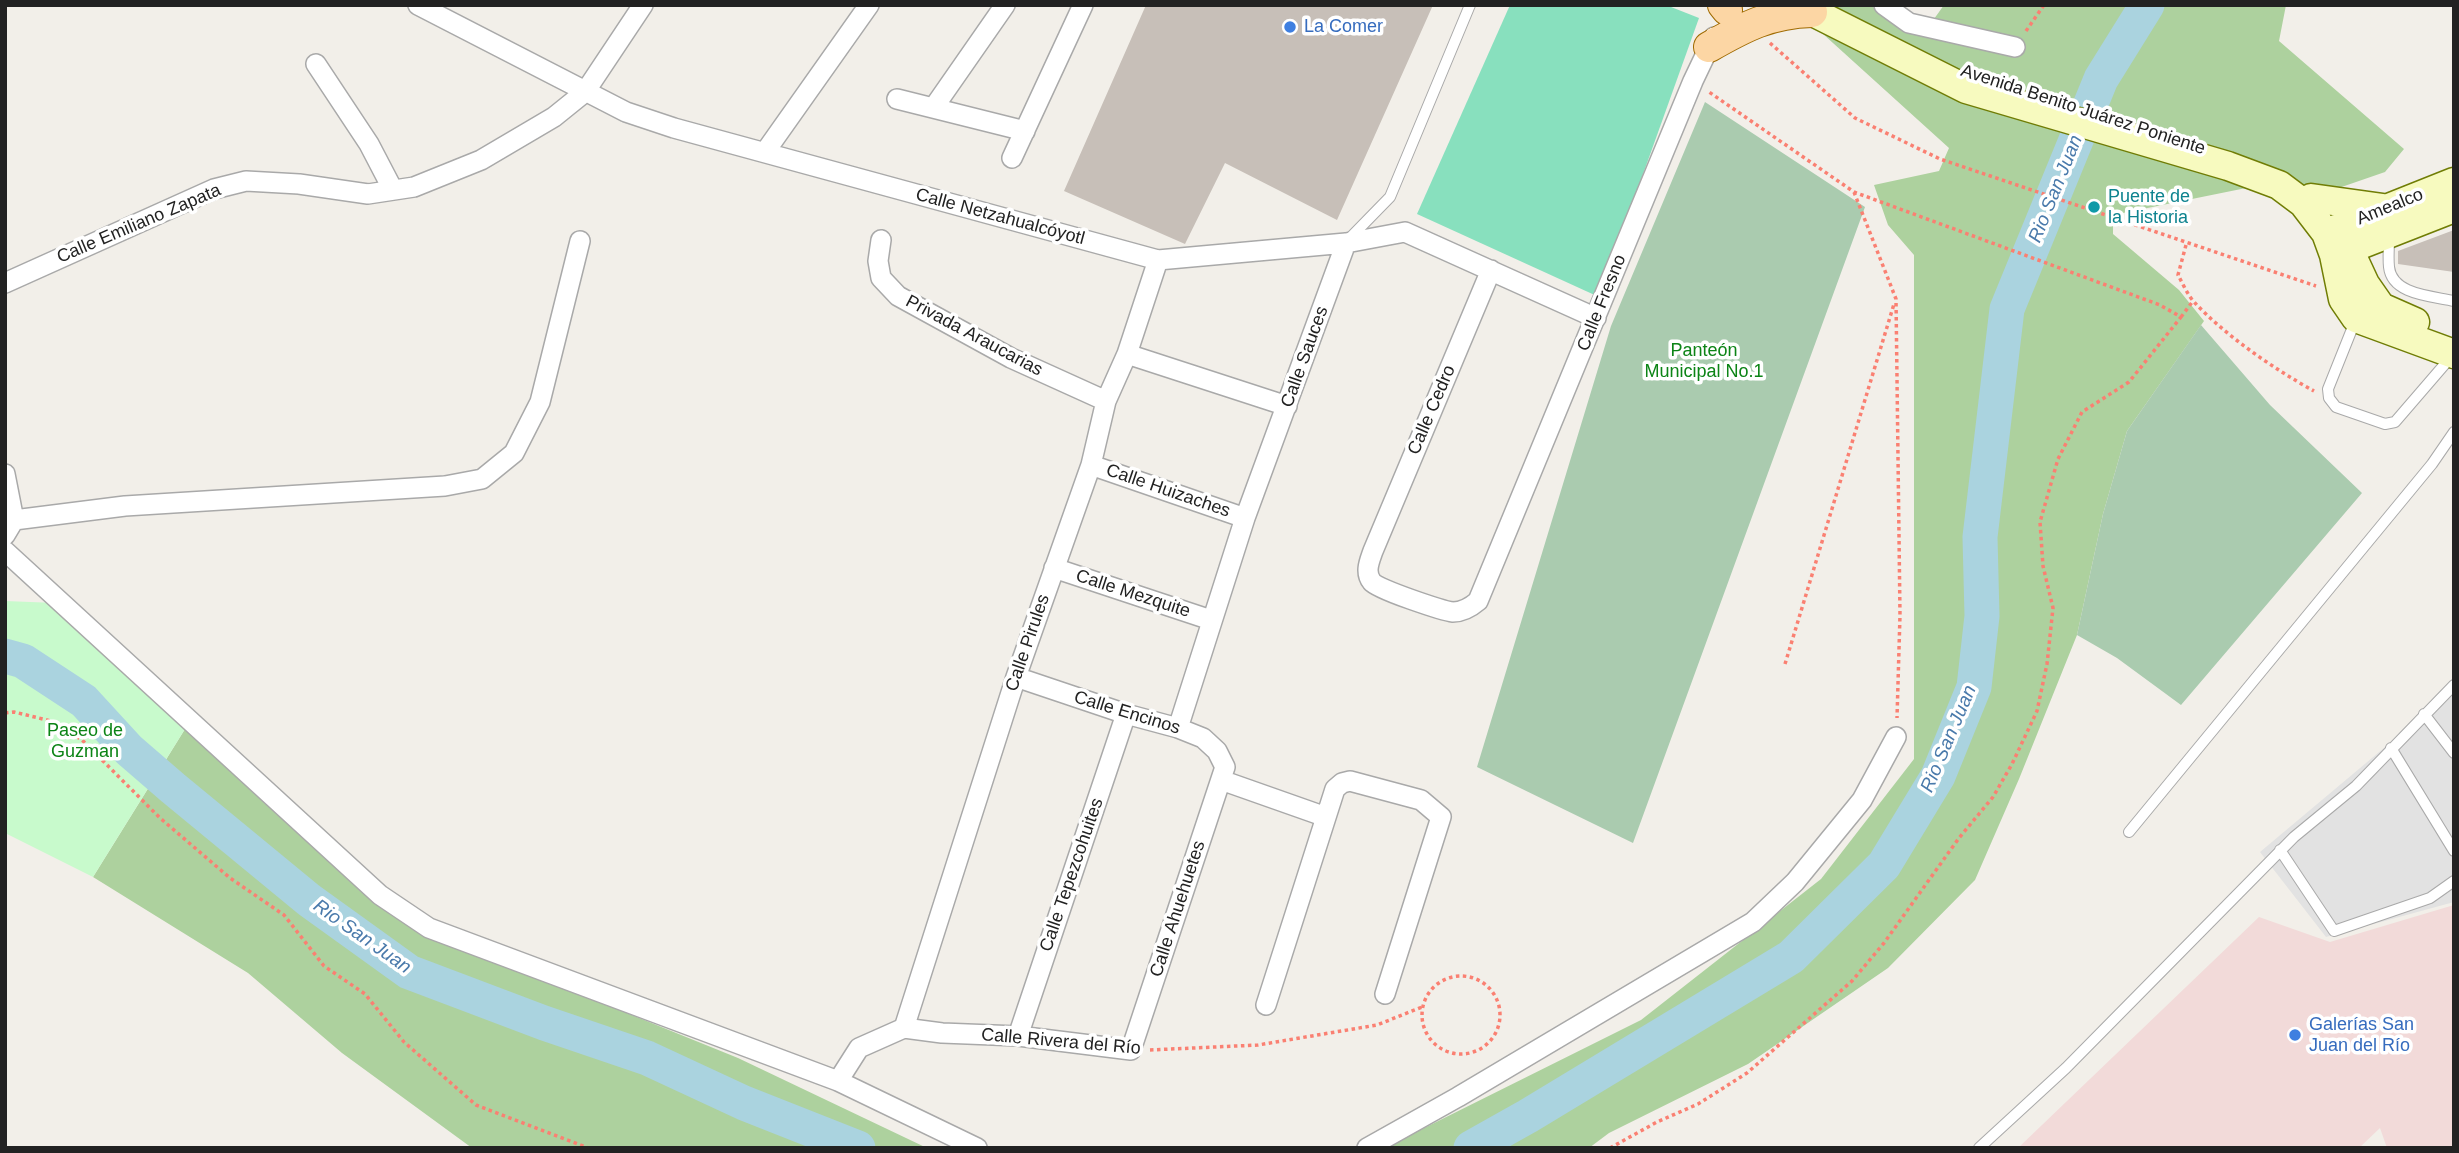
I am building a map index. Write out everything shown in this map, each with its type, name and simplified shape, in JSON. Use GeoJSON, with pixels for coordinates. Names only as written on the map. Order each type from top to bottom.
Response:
{"type":"FeatureCollection","features":[{"type":"Feature","properties":{"kind":"main road"},"geometry":{"type":"LineString","coordinates":[[1709,47],[1732,11],[1788,13],[1812,8]]}},
{"type":"Feature","properties":{"kind":"main road","name":"Avenida Benito Juárez Poniente"},"geometry":{"type":"LineString","coordinates":[[1812,8],[1967,82],[2228,161]]}},
{"type":"Feature","properties":{"kind":"main road"},"geometry":{"type":"LineString","coordinates":[[2228,161],[2291,180],[2324,209],[2340,266],[2365,284],[2381,307],[2400,317],[2454,335]]}},
{"type":"Feature","properties":{"kind":"main road"},"geometry":{"type":"LineString","coordinates":[[2228,161],[2278,185],[2303,204],[2340,266],[2454,354]]}},
{"type":"Feature","properties":{"kind":"main road","name":"Amealco"},"geometry":{"type":"LineString","coordinates":[[2340,266],[2386,227],[2454,182]]}},
{"type":"Feature","properties":{"kind":"main road"},"geometry":{"type":"LineString","coordinates":[[2311,198],[2386,227],[2378,261],[2379,285],[2400,317]]}},
{"type":"Feature","properties":{"kind":"main road","name":"Amealco"},"geometry":{"type":"LineString","coordinates":[[2386,227],[2454,208]]}},
{"type":"Feature","properties":{"kind":"street","name":"Calle Netzahualcóyotl"},"geometry":{"type":"LineString","coordinates":[[418,5],[626,112],[674,128],[1158,260],[1346,243],[1405,232],[1596,318]]}},
{"type":"Feature","properties":{"kind":"street","name":"Calle Emiliano Zapata"},"geometry":{"type":"LineString","coordinates":[[5,283],[214,189],[246,181],[299,184],[368,194],[414,187],[481,160],[554,117],[585,92],[643,5]]}},
{"type":"Feature","properties":{"kind":"street"},"geometry":{"type":"LineString","coordinates":[[765,152],[869,5]]}},
{"type":"Feature","properties":{"kind":"street"},"geometry":{"type":"LineString","coordinates":[[934,107],[1005,5]]}},
{"type":"Feature","properties":{"kind":"street"},"geometry":{"type":"LineString","coordinates":[[1012,158],[1083,5]]}},
{"type":"Feature","properties":{"kind":"street"},"geometry":{"type":"LineString","coordinates":[[1884,5],[1909,23],[2015,47]]}},
{"type":"Feature","properties":{"kind":"street","name":"Calle Fresno"},"geometry":{"type":"LineString","coordinates":[[1478,601],[1709,47]]}},
{"type":"Feature","properties":{"kind":"street"},"geometry":{"type":"LineString","coordinates":[[316,64],[369,144],[393,190]]}},
{"type":"Feature","properties":{"kind":"street"},"geometry":{"type":"LineString","coordinates":[[897,99],[1025,131]]}},
{"type":"Feature","properties":{"kind":"street","name":"Privada Araucarias"},"geometry":{"type":"LineString","coordinates":[[881,240],[878,261],[881,278],[898,296],[1011,358],[1106,401]]}},
{"type":"Feature","properties":{"kind":"street"},"geometry":{"type":"LineString","coordinates":[[5,474],[10,527],[125,506],[445,486],[482,479],[514,453],[540,402],[580,241]]}},
{"type":"Feature","properties":{"kind":"street","name":"Calle Sauces"},"geometry":{"type":"LineString","coordinates":[[1178,728],[1245,518],[1346,243]]}},
{"type":"Feature","properties":{"kind":"street","name":"Calle Pirules"},"geometry":{"type":"LineString","coordinates":[[904,1028],[1016,677],[1091,465],[1106,401],[1127,354],[1158,260]]}},
{"type":"Feature","properties":{"kind":"street","name":"Calle Cedro"},"geometry":{"type":"LineString","coordinates":[[1478,601],[1467,609],[1454,612],[1383,589],[1372,582],[1367,570],[1491,270]]}},
{"type":"Feature","properties":{"kind":"street"},"geometry":{"type":"LineString","coordinates":[[1127,354],[1287,406]]}},
{"type":"Feature","properties":{"kind":"street","name":"Calle Huizaches"},"geometry":{"type":"LineString","coordinates":[[1091,465],[1245,518]]}},
{"type":"Feature","properties":{"kind":"street"},"geometry":{"type":"LineString","coordinates":[[5,551],[380,895],[429,928],[838,1081],[977,1148]]}},
{"type":"Feature","properties":{"kind":"street","name":"Calle Mezquite"},"geometry":{"type":"LineString","coordinates":[[1054,568],[1211,620]]}},
{"type":"Feature","properties":{"kind":"street","name":"Calle Encinos"},"geometry":{"type":"LineString","coordinates":[[1016,677],[1203,738],[1217,751],[1223,773]]}},
{"type":"Feature","properties":{"kind":"street","name":"Calle Tepezcohuites"},"geometry":{"type":"LineString","coordinates":[[1018,1036],[1126,714]]}},
{"type":"Feature","properties":{"kind":"street"},"geometry":{"type":"LineString","coordinates":[[1367,1148],[1753,922],[1796,882],[1862,800],[1896,737]]}},
{"type":"Feature","properties":{"kind":"street"},"geometry":{"type":"LineString","coordinates":[[1223,773],[1326,817]]}},
{"type":"Feature","properties":{"kind":"street","name":"Calle Ahuehuetes"},"geometry":{"type":"LineString","coordinates":[[1130,1050],[1223,773]]}},
{"type":"Feature","properties":{"kind":"street"},"geometry":{"type":"LineString","coordinates":[[1266,1005],[1335,789],[1350,781],[1421,800],[1441,817],[1385,994]]}},
{"type":"Feature","properties":{"kind":"street"},"geometry":{"type":"LineString","coordinates":[[838,1081],[859,1048],[904,1028]]}},
{"type":"Feature","properties":{"kind":"street","name":"Calle Rivera del Río"},"geometry":{"type":"LineString","coordinates":[[904,1028],[942,1033],[1018,1036],[1130,1050]]}},
{"type":"Feature","properties":{"kind":"lane","name":"Calle Sauces"},"geometry":{"type":"LineString","coordinates":[[1346,243],[1390,197],[1470,5]]}},
{"type":"Feature","properties":{"kind":"lane"},"geometry":{"type":"LineString","coordinates":[[2386,227],[2389,270],[2394,282],[2408,291],[2454,301]]}},
{"type":"Feature","properties":{"kind":"lane"},"geometry":{"type":"LineString","coordinates":[[2340,266],[2328,389],[2329,398],[2336,407],[2385,424],[2396,422],[2454,354]]}},
{"type":"Feature","properties":{"kind":"lane"},"geometry":{"type":"LineString","coordinates":[[2129,832],[2432,464],[2454,432]]}},
{"type":"Feature","properties":{"kind":"lane"},"geometry":{"type":"LineString","coordinates":[[1979,1148],[2066,1068],[2280,850],[2356,786],[2454,685]]}},
{"type":"Feature","properties":{"kind":"lane"},"geometry":{"type":"LineString","coordinates":[[2424,715],[2454,753]]}},
{"type":"Feature","properties":{"kind":"lane"},"geometry":{"type":"LineString","coordinates":[[2391,748],[2454,851]]}},
{"type":"Feature","properties":{"kind":"lane"},"geometry":{"type":"LineString","coordinates":[[2280,850],[2334,931],[2430,898],[2454,881]]}},
{"type":"Feature","properties":{"kind":"path"},"geometry":{"type":"LineString","coordinates":[[2015,47],[2044,5]]}},
{"type":"Feature","properties":{"kind":"path"},"geometry":{"type":"LineString","coordinates":[[1732,11],[1855,118],[1940,159],[2168,238],[2306,281],[2340,266]]}},
{"type":"Feature","properties":{"kind":"path"},"geometry":{"type":"LineString","coordinates":[[1693,81],[1854,192],[2160,305],[2181,317]]}},
{"type":"Feature","properties":{"kind":"path"},"geometry":{"type":"LineString","coordinates":[[1854,192],[1896,299],[1900,615],[1896,737]]}},
{"type":"Feature","properties":{"kind":"path"},"geometry":{"type":"LineString","coordinates":[[2186,244],[2178,275],[2193,301],[2228,332],[2282,372],[2329,398]]}},
{"type":"Feature","properties":{"kind":"path"},"geometry":{"type":"LineString","coordinates":[[1785,664],[1896,299]]}},
{"type":"Feature","properties":{"kind":"path"},"geometry":{"type":"LineString","coordinates":[[1610,1148],[1657,1122],[1698,1104],[1747,1073],[1852,981],[1884,943],[1959,838],[1993,797],[2037,711],[2047,664],[2053,608],[2043,566],[2040,522],[2058,459],[2082,412],[2129,382],[2193,301]]}},
{"type":"Feature","properties":{"kind":"path"},"geometry":{"type":"LineString","coordinates":[[5,713],[14,712],[51,721],[82,740],[152,810],[205,857],[230,878],[284,915],[324,966],[365,994],[404,1042],[476,1105],[588,1148]]}},
{"type":"Feature","properties":{"kind":"path"},"geometry":{"type":"LineString","coordinates":[[1460,975],[1474,977],[1485,983],[1500,1005],[1501,1017],[1498,1030],[1491,1041],[1469,1054],[1457,1054],[1444,1050],[1426,1033],[1422,1007],[1427,994],[1436,984],[1460,975]]}},
{"type":"Feature","properties":{"kind":"path","name":"Calle Rivera del Río"},"geometry":{"type":"LineString","coordinates":[[1130,1050],[1258,1045],[1377,1026],[1422,1007]]}},
{"type":"Feature","properties":{"kind":"shaded area"},"geometry":{"type":"Polygon","coordinates":[[[2454,677],[2454,902],[2326,937],[2260,852],[2397,737],[2454,677]]]}},
{"type":"Feature","properties":{"kind":"shaded area","name":"Galerías San Juan del Río"},"geometry":{"type":"Polygon","coordinates":[[[2454,905],[2454,1148],[2387,1148],[2380,1128],[2359,1148],[2018,1148],[2259,917],[2330,942],[2454,905]]]}},
{"type":"Feature","properties":{"kind":"green space"},"geometry":{"type":"Polygon","coordinates":[[[1510,5],[1666,5],[1699,18],[1599,297],[1417,214],[1510,5]]]}},
{"type":"Feature","properties":{"kind":"green space"},"geometry":{"type":"Polygon","coordinates":[[[1791,5],[1870,5],[1907,30],[1934,19],[1944,5],[2286,5],[2279,41],[2404,149],[2385,172],[2330,191],[2256,186],[2113,215],[2113,234],[2179,290],[2204,321],[2127,431],[2103,514],[2077,635],[1975,880],[1888,968],[1748,1064],[1609,1133],[1589,1148],[1384,1148],[1641,1020],[1821,879],[1914,759],[1914,255],[1888,225],[1874,185],[1939,171],[1949,148],[1791,5]]]}},
{"type":"Feature","properties":{"kind":"green space","name":"Panteón Municipal No.1"},"geometry":{"type":"Polygon","coordinates":[[[1705,102],[1865,207],[1633,843],[1477,767],[1611,326],[1705,102]]]}},
{"type":"Feature","properties":{"kind":"green space"},"geometry":{"type":"Polygon","coordinates":[[[2201,325],[2270,405],[2362,493],[2181,705],[2117,658],[2077,635],[2103,514],[2127,431],[2201,325]]]}},
{"type":"Feature","properties":{"kind":"green space","name":"Paseo de Guzman"},"geometry":{"type":"Polygon","coordinates":[[[5,601],[56,603],[185,729],[93,877],[5,833],[5,601]]]}},
{"type":"Feature","properties":{"kind":"green space"},"geometry":{"type":"Polygon","coordinates":[[[185,729],[301,826],[402,922],[738,1058],[927,1148],[472,1148],[342,1053],[248,973],[93,877],[185,729]]]}},
{"type":"Feature","properties":{"kind":"building"},"geometry":{"type":"Polygon","coordinates":[[[1146,5],[1433,5],[1337,220],[1225,163],[1185,244],[1064,191],[1146,5]]]}},
{"type":"Feature","properties":{"kind":"building"},"geometry":{"type":"Polygon","coordinates":[[[2454,230],[2454,272],[2398,264],[2398,251],[2454,230]]]}},
{"type":"Feature","properties":{"kind":"waterway","name":"Rio San Juan"},"geometry":{"type":"LineString","coordinates":[[1471,1148],[1791,957],[1884,865],[1938,776],[1974,687],[1982,616],[1980,537],[2007,309],[2101,79],[2147,5]]}},
{"type":"Feature","properties":{"kind":"waterway","name":"Rio San Juan"},"geometry":{"type":"LineString","coordinates":[[5,656],[23,661],[84,701],[129,750],[173,788],[309,900],[409,972],[647,1058],[744,1103],[858,1148]]}},
{"type":"Feature","properties":{"kind":"place","name":"La Comer"},"geometry":{"type":"Point","coordinates":[1290,27]}},
{"type":"Feature","properties":{"kind":"place","name":"Puente de la Historia"},"geometry":{"type":"Point","coordinates":[2094,207]}},
{"type":"Feature","properties":{"kind":"place","name":"Galerías San Juan del Río"},"geometry":{"type":"Point","coordinates":[2295,1035]}}]}
